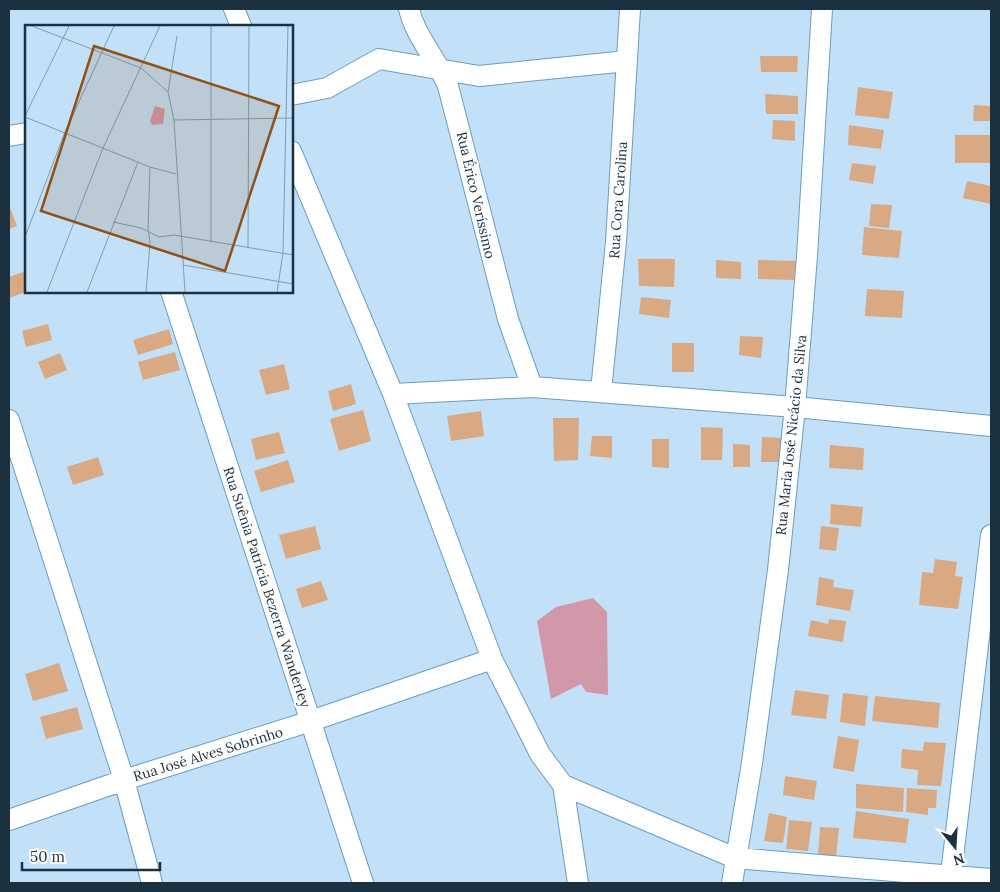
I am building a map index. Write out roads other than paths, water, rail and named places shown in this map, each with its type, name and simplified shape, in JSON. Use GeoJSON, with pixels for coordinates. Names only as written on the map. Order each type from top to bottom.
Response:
{"type":"FeatureCollection","features":[{"type":"Feature","properties":{"kind":"street"},"geometry":{"type":"LineString","coordinates":[[234,9],[241,25]]}},
{"type":"Feature","properties":{"kind":"street","name":"Rua Érico Veríssimo"},"geometry":{"type":"LineString","coordinates":[[408,9],[417,33],[442,71],[459,120],[480,218],[508,319],[532,387]]}},
{"type":"Feature","properties":{"kind":"street","name":"Rua Cora Carolina"},"geometry":{"type":"LineString","coordinates":[[601,391],[616,242],[630,9]]}},
{"type":"Feature","properties":{"kind":"street","name":"Rua Maria José Nicácio da Silva"},"geometry":{"type":"LineString","coordinates":[[732,883],[734,858],[754,753],[778,570],[795,407],[807,256],[822,9]]}},
{"type":"Feature","properties":{"kind":"street"},"geometry":{"type":"LineString","coordinates":[[292,95],[327,88],[380,59],[479,76],[627,61]]}},
{"type":"Feature","properties":{"kind":"street"},"geometry":{"type":"LineString","coordinates":[[9,136],[25,133]]}},
{"type":"Feature","properties":{"kind":"street"},"geometry":{"type":"LineString","coordinates":[[292,153],[393,394],[492,659],[540,754],[564,785],[734,858],[951,880],[991,879]]}},
{"type":"Feature","properties":{"kind":"street","name":"Rua Suênia Patrícia Bezerra Wanderley"},"geometry":{"type":"LineString","coordinates":[[171,292],[363,883]]}},
{"type":"Feature","properties":{"kind":"street"},"geometry":{"type":"LineString","coordinates":[[393,394],[532,387],[795,407],[991,426]]}},
{"type":"Feature","properties":{"kind":"street"},"geometry":{"type":"LineString","coordinates":[[9,420],[124,780],[152,883]]}},
{"type":"Feature","properties":{"kind":"street"},"geometry":{"type":"LineString","coordinates":[[951,880],[991,535]]}},
{"type":"Feature","properties":{"kind":"street","name":"Rua José Alves Sobrinho"},"geometry":{"type":"LineString","coordinates":[[9,820],[124,780],[311,722],[492,659]]}},
{"type":"Feature","properties":{"kind":"street"},"geometry":{"type":"LineString","coordinates":[[564,785],[578,883]]}}]}
